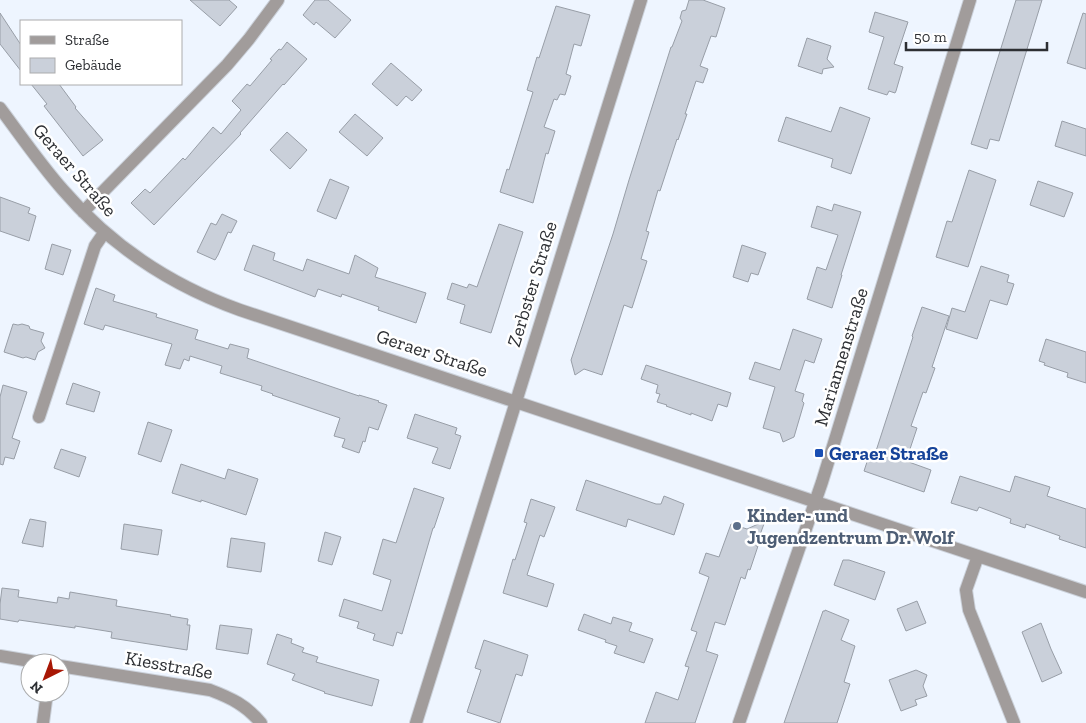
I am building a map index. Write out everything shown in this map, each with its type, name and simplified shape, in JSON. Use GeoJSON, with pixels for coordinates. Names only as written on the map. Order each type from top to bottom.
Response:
{"type":"FeatureCollection","features":[{"type":"Feature","properties":{"kind":"street"},"geometry":{"type":"LineString","coordinates":[[83,212],[227,65],[278,0]]}},
{"type":"Feature","properties":{"kind":"street","name":"Zerbster Straße"},"geometry":{"type":"LineString","coordinates":[[416,723],[641,0]]}},
{"type":"Feature","properties":{"kind":"street","name":"Mariannenstraße"},"geometry":{"type":"LineString","coordinates":[[740,723],[816,503],[970,0]]}},
{"type":"Feature","properties":{"kind":"street","name":"Geraer Straße"},"geometry":{"type":"LineString","coordinates":[[0,108],[48,173],[104,233],[156,271],[195,292],[216,301],[515,402],[1086,592]]}},
{"type":"Feature","properties":{"kind":"street"},"geometry":{"type":"LineString","coordinates":[[39,417],[94,246],[104,233]]}},
{"type":"Feature","properties":{"kind":"street"},"geometry":{"type":"LineString","coordinates":[[978,556],[966,590],[969,610],[1014,723]]}},
{"type":"Feature","properties":{"kind":"street"},"geometry":{"type":"LineString","coordinates":[[0,656],[20,659]]}},
{"type":"Feature","properties":{"kind":"street","name":"Kiesstraße"},"geometry":{"type":"LineString","coordinates":[[70,668],[210,690],[244,706],[261,723]]}},
{"type":"Feature","properties":{"kind":"street"},"geometry":{"type":"LineString","coordinates":[[43,723],[46,703]]}},
{"type":"Feature","properties":{"kind":"building"},"geometry":{"type":"Polygon","coordinates":[[[190,0],[229,0],[237,7],[220,26],[190,0]]]}},
{"type":"Feature","properties":{"kind":"building"},"geometry":{"type":"Polygon","coordinates":[[[315,0],[328,0],[351,20],[335,38],[316,22],[314,25],[303,15],[315,0]]]}},
{"type":"Feature","properties":{"kind":"building"},"geometry":{"type":"Polygon","coordinates":[[[689,0],[703,0],[725,8],[716,37],[711,36],[700,66],[708,69],[703,83],[696,81],[678,140],[660,191],[658,190],[646,231],[649,232],[641,259],[647,261],[632,308],[624,305],[602,375],[584,369],[575,375],[571,360],[613,234],[671,47],[682,21],[680,18],[682,11],[686,10],[689,0]]]}},
{"type":"Feature","properties":{"kind":"building"},"geometry":{"type":"Polygon","coordinates":[[[1016,0],[1042,0],[999,141],[990,139],[987,149],[971,144],[1016,0]]]}},
{"type":"Feature","properties":{"kind":"building"},"geometry":{"type":"Polygon","coordinates":[[[556,6],[590,15],[581,46],[574,44],[566,74],[571,76],[565,95],[560,94],[557,100],[554,99],[544,127],[555,131],[548,154],[546,153],[533,203],[500,192],[507,169],[509,170],[533,92],[527,90],[556,6]]]}},
{"type":"Feature","properties":{"kind":"building"},"geometry":{"type":"Polygon","coordinates":[[[875,12],[908,22],[894,64],[903,67],[895,93],[889,91],[887,95],[868,89],[884,37],[869,32],[875,12]]]}},
{"type":"Feature","properties":{"kind":"building"},"geometry":{"type":"Polygon","coordinates":[[[0,13],[20,43],[20,70],[0,44],[0,13]]]}},
{"type":"Feature","properties":{"kind":"building"},"geometry":{"type":"Polygon","coordinates":[[[1083,13],[1086,14],[1086,69],[1067,63],[1083,13]]]}},
{"type":"Feature","properties":{"kind":"building"},"geometry":{"type":"Polygon","coordinates":[[[807,38],[831,46],[827,59],[834,67],[823,69],[822,74],[798,66],[807,38]]]}},
{"type":"Feature","properties":{"kind":"building"},"geometry":{"type":"Polygon","coordinates":[[[287,42],[307,59],[283,84],[241,134],[154,225],[131,203],[145,189],[150,193],[183,158],[185,160],[213,127],[221,134],[241,110],[232,101],[247,84],[250,86],[272,60],[270,59],[287,42]]]}},
{"type":"Feature","properties":{"kind":"building"},"geometry":{"type":"Polygon","coordinates":[[[391,63],[422,90],[412,101],[406,96],[397,106],[372,84],[391,63]]]}},
{"type":"Feature","properties":{"kind":"building"},"geometry":{"type":"Polygon","coordinates":[[[32,85],[60,85],[75,108],[103,140],[83,156],[44,106],[47,104],[32,85]]]}},
{"type":"Feature","properties":{"kind":"building"},"geometry":{"type":"Polygon","coordinates":[[[840,107],[870,118],[851,174],[831,167],[833,159],[778,141],[786,117],[831,132],[840,107]]]}},
{"type":"Feature","properties":{"kind":"building"},"geometry":{"type":"Polygon","coordinates":[[[355,114],[383,138],[367,156],[339,132],[355,114]]]}},
{"type":"Feature","properties":{"kind":"building"},"geometry":{"type":"Polygon","coordinates":[[[1062,121],[1086,129],[1086,156],[1055,146],[1062,121]]]}},
{"type":"Feature","properties":{"kind":"building"},"geometry":{"type":"Polygon","coordinates":[[[287,132],[307,150],[290,169],[270,150],[287,132]]]}},
{"type":"Feature","properties":{"kind":"building"},"geometry":{"type":"Polygon","coordinates":[[[969,170],[996,180],[968,267],[936,257],[947,221],[952,222],[969,170]]]}},
{"type":"Feature","properties":{"kind":"building"},"geometry":{"type":"Polygon","coordinates":[[[330,179],[349,187],[336,219],[317,211],[330,179]]]}},
{"type":"Feature","properties":{"kind":"building"},"geometry":{"type":"Polygon","coordinates":[[[1038,181],[1073,193],[1064,217],[1030,205],[1038,181]]]}},
{"type":"Feature","properties":{"kind":"building"},"geometry":{"type":"Polygon","coordinates":[[[0,197],[30,208],[28,213],[36,216],[29,241],[0,231],[0,197]]]}},
{"type":"Feature","properties":{"kind":"building"},"geometry":{"type":"Polygon","coordinates":[[[834,204],[861,212],[832,308],[807,299],[817,267],[826,270],[838,235],[811,227],[817,206],[832,211],[834,204]]]}},
{"type":"Feature","properties":{"kind":"building"},"geometry":{"type":"Polygon","coordinates":[[[222,214],[237,221],[231,233],[228,232],[215,260],[197,252],[211,223],[216,225],[222,214]]]}},
{"type":"Feature","properties":{"kind":"building"},"geometry":{"type":"Polygon","coordinates":[[[499,224],[523,232],[491,333],[460,323],[465,305],[447,299],[452,283],[467,288],[469,284],[477,287],[499,224]]]}},
{"type":"Feature","properties":{"kind":"building"},"geometry":{"type":"Polygon","coordinates":[[[52,244],[71,250],[63,275],[45,269],[52,244]]]}},
{"type":"Feature","properties":{"kind":"building"},"geometry":{"type":"Polygon","coordinates":[[[253,245],[275,253],[273,260],[303,271],[307,259],[349,274],[355,255],[378,268],[375,277],[426,293],[416,323],[378,310],[379,307],[342,294],[341,297],[318,289],[315,297],[244,270],[253,245]]]}},
{"type":"Feature","properties":{"kind":"building"},"geometry":{"type":"Polygon","coordinates":[[[742,245],[766,253],[758,275],[751,273],[748,282],[733,277],[742,245]]]}},
{"type":"Feature","properties":{"kind":"building"},"geometry":{"type":"Polygon","coordinates":[[[981,266],[1009,275],[1007,282],[1014,284],[1007,305],[990,300],[977,339],[946,329],[952,308],[965,312],[981,266]]]}},
{"type":"Feature","properties":{"kind":"building"},"geometry":{"type":"Polygon","coordinates":[[[96,288],[115,295],[113,301],[157,314],[156,317],[198,330],[195,339],[228,349],[230,344],[249,349],[247,358],[387,405],[378,430],[369,427],[365,442],[363,441],[359,453],[342,447],[345,439],[334,436],[340,418],[272,395],[261,390],[262,386],[220,373],[222,366],[190,356],[189,361],[184,359],[180,369],[165,365],[172,344],[105,325],[103,330],[84,324],[96,288]]]}},
{"type":"Feature","properties":{"kind":"building"},"geometry":{"type":"Polygon","coordinates":[[[922,307],[949,316],[932,367],[935,368],[926,393],[923,392],[911,426],[917,428],[906,461],[931,470],[924,492],[864,471],[871,450],[876,451],[922,307]]]}},
{"type":"Feature","properties":{"kind":"building"},"geometry":{"type":"Polygon","coordinates":[[[13,324],[29,326],[30,329],[44,333],[41,341],[45,348],[38,352],[35,360],[4,352],[13,324]]]}},
{"type":"Feature","properties":{"kind":"building"},"geometry":{"type":"Polygon","coordinates":[[[793,329],[822,339],[814,363],[805,360],[795,391],[804,394],[802,401],[804,403],[794,437],[783,442],[780,433],[763,428],[775,387],[749,379],[755,362],[780,370],[793,329]]]}},
{"type":"Feature","properties":{"kind":"building"},"geometry":{"type":"Polygon","coordinates":[[[1046,339],[1086,352],[1086,383],[1067,377],[1068,373],[1044,365],[1045,363],[1039,361],[1046,339]]]}},
{"type":"Feature","properties":{"kind":"building"},"geometry":{"type":"Polygon","coordinates":[[[646,365],[731,393],[727,407],[718,404],[712,421],[657,402],[660,394],[656,393],[658,385],[641,379],[646,365]]]}},
{"type":"Feature","properties":{"kind":"building"},"geometry":{"type":"Polygon","coordinates":[[[73,383],[100,392],[94,412],[66,404],[73,383]]]}},
{"type":"Feature","properties":{"kind":"building"},"geometry":{"type":"Polygon","coordinates":[[[3,385],[27,392],[12,438],[20,441],[14,459],[5,457],[3,465],[0,464],[0,397],[3,385]]]}},
{"type":"Feature","properties":{"kind":"building"},"geometry":{"type":"Polygon","coordinates":[[[415,414],[457,428],[455,434],[461,436],[450,469],[432,463],[438,448],[407,438],[415,414]]]}},
{"type":"Feature","properties":{"kind":"building"},"geometry":{"type":"Polygon","coordinates":[[[148,422],[172,430],[161,462],[138,454],[148,422]]]}},
{"type":"Feature","properties":{"kind":"building"},"geometry":{"type":"Polygon","coordinates":[[[61,449],[86,457],[79,477],[54,468],[61,449]]]}},
{"type":"Feature","properties":{"kind":"building"},"geometry":{"type":"Polygon","coordinates":[[[181,464],[225,479],[228,469],[258,479],[246,515],[201,500],[201,502],[172,493],[181,464]]]}},
{"type":"Feature","properties":{"kind":"building"},"geometry":{"type":"Polygon","coordinates":[[[960,476],[1010,492],[1015,476],[1050,487],[1047,496],[1086,509],[1086,548],[1059,539],[1060,536],[1026,524],[1025,528],[1010,523],[1011,519],[979,507],[977,511],[951,503],[960,476]]]}},
{"type":"Feature","properties":{"kind":"building"},"geometry":{"type":"Polygon","coordinates":[[[586,480],[656,504],[661,504],[664,496],[684,504],[674,535],[628,519],[626,527],[576,510],[586,480]]]}},
{"type":"Feature","properties":{"kind":"building"},"geometry":{"type":"Polygon","coordinates":[[[414,488],[444,498],[433,528],[402,634],[397,632],[393,646],[373,640],[375,634],[357,628],[359,622],[339,616],[344,599],[382,611],[391,580],[373,574],[383,539],[396,543],[414,488]]]}},
{"type":"Feature","properties":{"kind":"building"},"geometry":{"type":"Polygon","coordinates":[[[531,499],[555,507],[544,537],[540,535],[527,575],[554,584],[547,607],[503,593],[513,559],[515,560],[527,523],[524,522],[531,499]]]}},
{"type":"Feature","properties":{"kind":"building"},"geometry":{"type":"Polygon","coordinates":[[[30,519],[46,522],[43,547],[22,543],[30,519]]]}},
{"type":"Feature","properties":{"kind":"building"},"geometry":{"type":"Polygon","coordinates":[[[765,521],[750,570],[748,569],[745,579],[741,577],[725,625],[715,622],[706,651],[718,655],[695,723],[645,723],[656,692],[678,700],[689,667],[685,666],[697,632],[691,630],[709,577],[699,573],[706,553],[719,557],[731,524],[747,529],[765,521]]]}},
{"type":"Feature","properties":{"kind":"building"},"geometry":{"type":"Polygon","coordinates":[[[124,524],[162,530],[158,555],[121,549],[124,524]]]}},
{"type":"Feature","properties":{"kind":"building"},"geometry":{"type":"Polygon","coordinates":[[[325,532],[341,537],[332,565],[318,561],[325,532]]]}},
{"type":"Feature","properties":{"kind":"building"},"geometry":{"type":"Polygon","coordinates":[[[231,538],[265,543],[261,572],[227,567],[231,538]]]}},
{"type":"Feature","properties":{"kind":"building"},"geometry":{"type":"Polygon","coordinates":[[[843,560],[849,560],[885,572],[875,600],[834,585],[843,560]]]}},
{"type":"Feature","properties":{"kind":"building"},"geometry":{"type":"Polygon","coordinates":[[[2,588],[19,590],[18,597],[57,603],[58,597],[69,599],[70,592],[117,600],[116,606],[188,619],[187,625],[190,625],[187,650],[111,638],[112,632],[75,626],[75,628],[0,619],[2,588]]]}},
{"type":"Feature","properties":{"kind":"building"},"geometry":{"type":"Polygon","coordinates":[[[917,601],[926,623],[906,631],[897,609],[917,601]]]}},
{"type":"Feature","properties":{"kind":"building"},"geometry":{"type":"Polygon","coordinates":[[[825,610],[849,620],[841,640],[855,646],[844,682],[850,684],[837,723],[784,723],[823,611],[825,610]]]}},
{"type":"Feature","properties":{"kind":"building"},"geometry":{"type":"Polygon","coordinates":[[[584,614],[611,624],[613,617],[632,623],[629,631],[653,639],[644,663],[614,653],[617,646],[578,630],[584,614]]]}},
{"type":"Feature","properties":{"kind":"building"},"geometry":{"type":"Polygon","coordinates":[[[1041,623],[1062,673],[1042,682],[1022,632],[1041,623]]]}},
{"type":"Feature","properties":{"kind":"building"},"geometry":{"type":"Polygon","coordinates":[[[220,625],[252,629],[248,654],[216,649],[220,625]]]}},
{"type":"Feature","properties":{"kind":"building"},"geometry":{"type":"Polygon","coordinates":[[[277,634],[292,639],[291,643],[304,648],[302,652],[318,657],[316,662],[379,680],[372,706],[324,693],[292,680],[295,674],[267,664],[277,634]]]}},
{"type":"Feature","properties":{"kind":"building"},"geometry":{"type":"Polygon","coordinates":[[[484,640],[528,655],[522,676],[516,674],[500,723],[467,712],[481,670],[475,668],[484,640]]]}},
{"type":"Feature","properties":{"kind":"building"},"geometry":{"type":"Polygon","coordinates":[[[916,670],[927,675],[923,686],[927,696],[915,700],[917,705],[901,711],[889,680],[916,670]]]}},
{"type":"Feature","properties":{"kind":"place","name":"Geraer Straße"},"geometry":{"type":"Point","coordinates":[819,453]}},
{"type":"Feature","properties":{"kind":"place","name":"Kinder- und Jugendzentrum Dr. Wolf"},"geometry":{"type":"Point","coordinates":[737,526]}}]}
